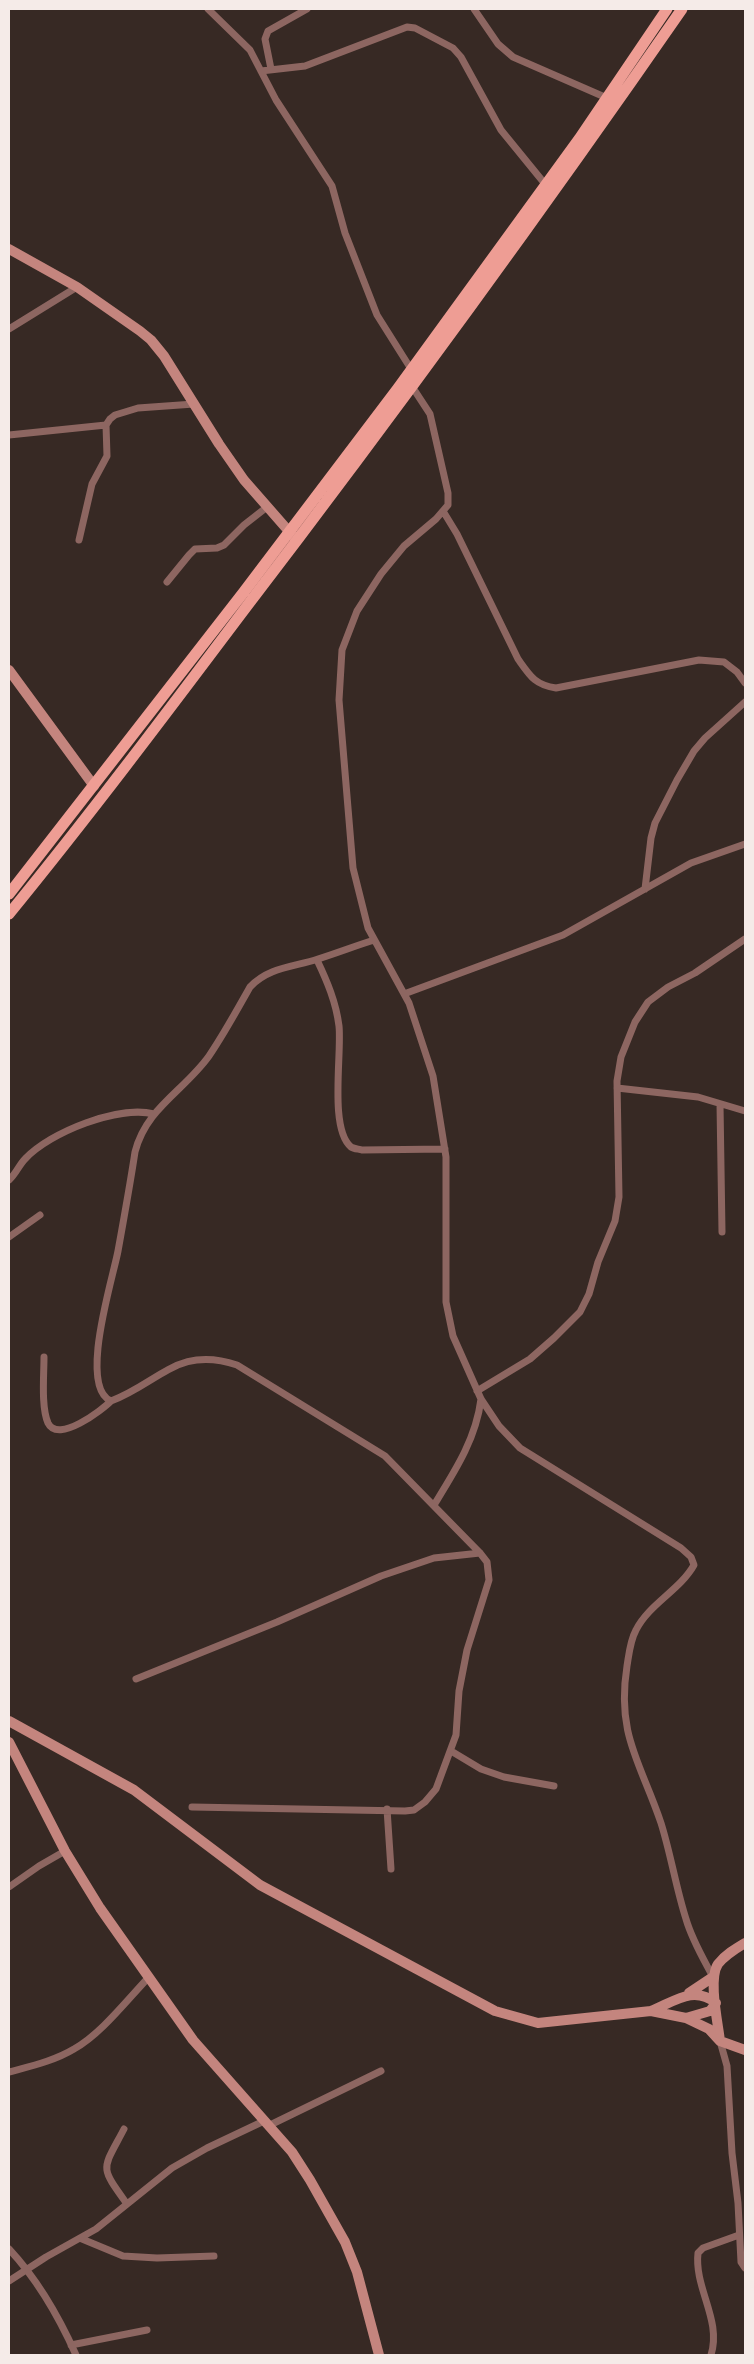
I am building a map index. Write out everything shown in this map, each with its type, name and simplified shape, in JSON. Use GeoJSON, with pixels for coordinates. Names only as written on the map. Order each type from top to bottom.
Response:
{"type":"FeatureCollection","features":[{"type":"Feature","properties":{"kind":"main road"},"geometry":{"type":"LineString","coordinates":[[9,894],[94,786],[411,369],[607,98],[667,9]]}},
{"type":"Feature","properties":{"kind":"main road"},"geometry":{"type":"LineString","coordinates":[[9,914],[297,541],[412,388],[597,132],[682,9]]}},
{"type":"Feature","properties":{"kind":"street"},"geometry":{"type":"LineString","coordinates":[[208,9],[245,44],[276,100],[332,186],[344,233],[376,315],[411,369]]}},
{"type":"Feature","properties":{"kind":"street"},"geometry":{"type":"LineString","coordinates":[[271,69],[265,39],[268,31],[307,9]]}},
{"type":"Feature","properties":{"kind":"street"},"geometry":{"type":"LineString","coordinates":[[474,9],[498,44],[513,57],[607,98]]}},
{"type":"Feature","properties":{"kind":"street"},"geometry":{"type":"LineString","coordinates":[[261,71],[305,66],[397,29],[416,28],[453,48],[461,57],[501,130],[545,184]]}},
{"type":"Feature","properties":{"kind":"street"},"geometry":{"type":"LineString","coordinates":[[9,248],[77,288],[140,331],[150,340],[164,356],[244,480],[297,541]]}},
{"type":"Feature","properties":{"kind":"street"},"geometry":{"type":"LineString","coordinates":[[9,329],[77,288]]}},
{"type":"Feature","properties":{"kind":"street"},"geometry":{"type":"LineString","coordinates":[[412,388],[426,408],[432,422],[448,493],[448,505],[404,546],[381,574],[357,611],[342,650],[339,700],[353,868],[368,928],[404,994],[419,1027],[434,1076],[445,1149],[446,1302],[453,1336],[480,1400],[499,1426],[520,1448],[681,1548],[691,1557],[694,1565],[690,1573],[660,1601],[636,1629],[630,1647],[623,1692],[624,1717],[630,1741],[661,1822],[685,1918],[694,1942],[713,1977],[720,2041],[726,2066],[732,2153],[738,2203],[741,2262],[745,2268]]}},
{"type":"Feature","properties":{"kind":"street"},"geometry":{"type":"LineString","coordinates":[[9,435],[106,425],[115,415],[132,410],[194,404]]}},
{"type":"Feature","properties":{"kind":"street"},"geometry":{"type":"LineString","coordinates":[[79,540],[92,484],[107,456],[106,425]]}},
{"type":"Feature","properties":{"kind":"street"},"geometry":{"type":"LineString","coordinates":[[167,582],[188,554],[195,549],[217,548],[224,545],[244,525],[267,507]]}},
{"type":"Feature","properties":{"kind":"street"},"geometry":{"type":"LineString","coordinates":[[443,511],[474,566],[518,659],[530,676],[542,686],[556,688],[699,660],[724,662],[737,672],[745,683]]}},
{"type":"Feature","properties":{"kind":"street"},"geometry":{"type":"LineString","coordinates":[[9,670],[94,786]]}},
{"type":"Feature","properties":{"kind":"street"},"geometry":{"type":"LineString","coordinates":[[645,888],[650,838],[655,823],[673,788],[694,751],[705,738],[745,702]]}},
{"type":"Feature","properties":{"kind":"street"},"geometry":{"type":"LineString","coordinates":[[404,994],[563,935],[691,863],[745,844]]}},
{"type":"Feature","properties":{"kind":"street"},"geometry":{"type":"LineString","coordinates":[[477,1391],[530,1359],[580,1312],[588,1294],[598,1262],[615,1221],[619,1197],[617,1088],[621,1057],[635,1022],[648,1002],[668,987],[695,973],[745,939]]}},
{"type":"Feature","properties":{"kind":"street"},"geometry":{"type":"LineString","coordinates":[[111,1401],[105,1398],[101,1391],[97,1360],[98,1334],[114,1275],[139,1135],[154,1114],[208,1056],[250,987],[259,978],[270,972],[316,960],[374,940]]}},
{"type":"Feature","properties":{"kind":"street"},"geometry":{"type":"LineString","coordinates":[[316,960],[331,989],[339,1028],[338,1097],[341,1128],[346,1140],[352,1147],[362,1150],[445,1149]]}},
{"type":"Feature","properties":{"kind":"street"},"geometry":{"type":"LineString","coordinates":[[617,1088],[698,1097],[745,1111]]}},
{"type":"Feature","properties":{"kind":"street"},"geometry":{"type":"LineString","coordinates":[[720,1104],[722,1232]]}},
{"type":"Feature","properties":{"kind":"street"},"geometry":{"type":"LineString","coordinates":[[9,1180],[25,1159],[59,1136],[81,1126],[129,1112],[142,1111],[154,1114]]}},
{"type":"Feature","properties":{"kind":"street"},"geometry":{"type":"LineString","coordinates":[[9,1237],[40,1215]]}},
{"type":"Feature","properties":{"kind":"street"},"geometry":{"type":"LineString","coordinates":[[44,1357],[45,1407],[48,1425],[54,1429],[64,1430],[100,1412],[111,1401],[183,1362],[221,1359],[237,1364],[372,1446],[397,1466],[487,1562],[489,1580],[467,1650],[459,1691],[456,1735],[436,1789],[425,1802],[414,1810],[192,1807]]}},
{"type":"Feature","properties":{"kind":"street"},"geometry":{"type":"LineString","coordinates":[[434,1505],[470,1443],[478,1421],[480,1400]]}},
{"type":"Feature","properties":{"kind":"street"},"geometry":{"type":"LineString","coordinates":[[136,1679],[277,1622],[381,1576],[434,1558],[480,1553]]}},
{"type":"Feature","properties":{"kind":"street"},"geometry":{"type":"LineString","coordinates":[[9,1721],[134,1790],[193,1837],[260,1885],[495,2011],[538,2023],[650,2011],[686,2018],[709,2029],[720,2041],[745,2050]]}},
{"type":"Feature","properties":{"kind":"street"},"geometry":{"type":"LineString","coordinates":[[9,1742],[65,1852],[100,1908],[193,2040],[292,2152],[345,2242],[357,2272],[379,2355]]}},
{"type":"Feature","properties":{"kind":"street"},"geometry":{"type":"LineString","coordinates":[[451,1751],[482,1769],[504,1777],[554,1786]]}},
{"type":"Feature","properties":{"kind":"street"},"geometry":{"type":"LineString","coordinates":[[387,1809],[391,1869]]}},
{"type":"Feature","properties":{"kind":"street"},"geometry":{"type":"LineString","coordinates":[[9,1887],[39,1866],[65,1852]]}},
{"type":"Feature","properties":{"kind":"street"},"geometry":{"type":"LineString","coordinates":[[650,2011],[682,1997],[713,1977],[717,1966],[727,1954],[745,1942]]}},
{"type":"Feature","properties":{"kind":"street"},"geometry":{"type":"LineString","coordinates":[[9,2072],[40,2064],[75,2049],[93,2034],[149,1977]]}},
{"type":"Feature","properties":{"kind":"street"},"geometry":{"type":"LineString","coordinates":[[682,1997],[706,1995],[716,2003]]}},
{"type":"Feature","properties":{"kind":"street"},"geometry":{"type":"LineString","coordinates":[[686,2018],[710,2011],[716,2003]]}},
{"type":"Feature","properties":{"kind":"street"},"geometry":{"type":"LineString","coordinates":[[9,2281],[68,2244],[82,2238],[180,2163],[207,2148],[266,2124],[381,2071]]}},
{"type":"Feature","properties":{"kind":"street"},"geometry":{"type":"LineString","coordinates":[[124,2129],[107,2162],[105,2170],[127,2204]]}},
{"type":"Feature","properties":{"kind":"street"},"geometry":{"type":"LineString","coordinates":[[711,2355],[714,2341],[712,2324],[699,2275],[698,2253],[703,2248],[739,2235]]}},
{"type":"Feature","properties":{"kind":"street"},"geometry":{"type":"LineString","coordinates":[[82,2238],[123,2256],[157,2258],[214,2256]]}},
{"type":"Feature","properties":{"kind":"street"},"geometry":{"type":"LineString","coordinates":[[9,2249],[28,2270],[49,2303],[76,2355]]}},
{"type":"Feature","properties":{"kind":"street"},"geometry":{"type":"LineString","coordinates":[[72,2346],[147,2330]]}}]}
